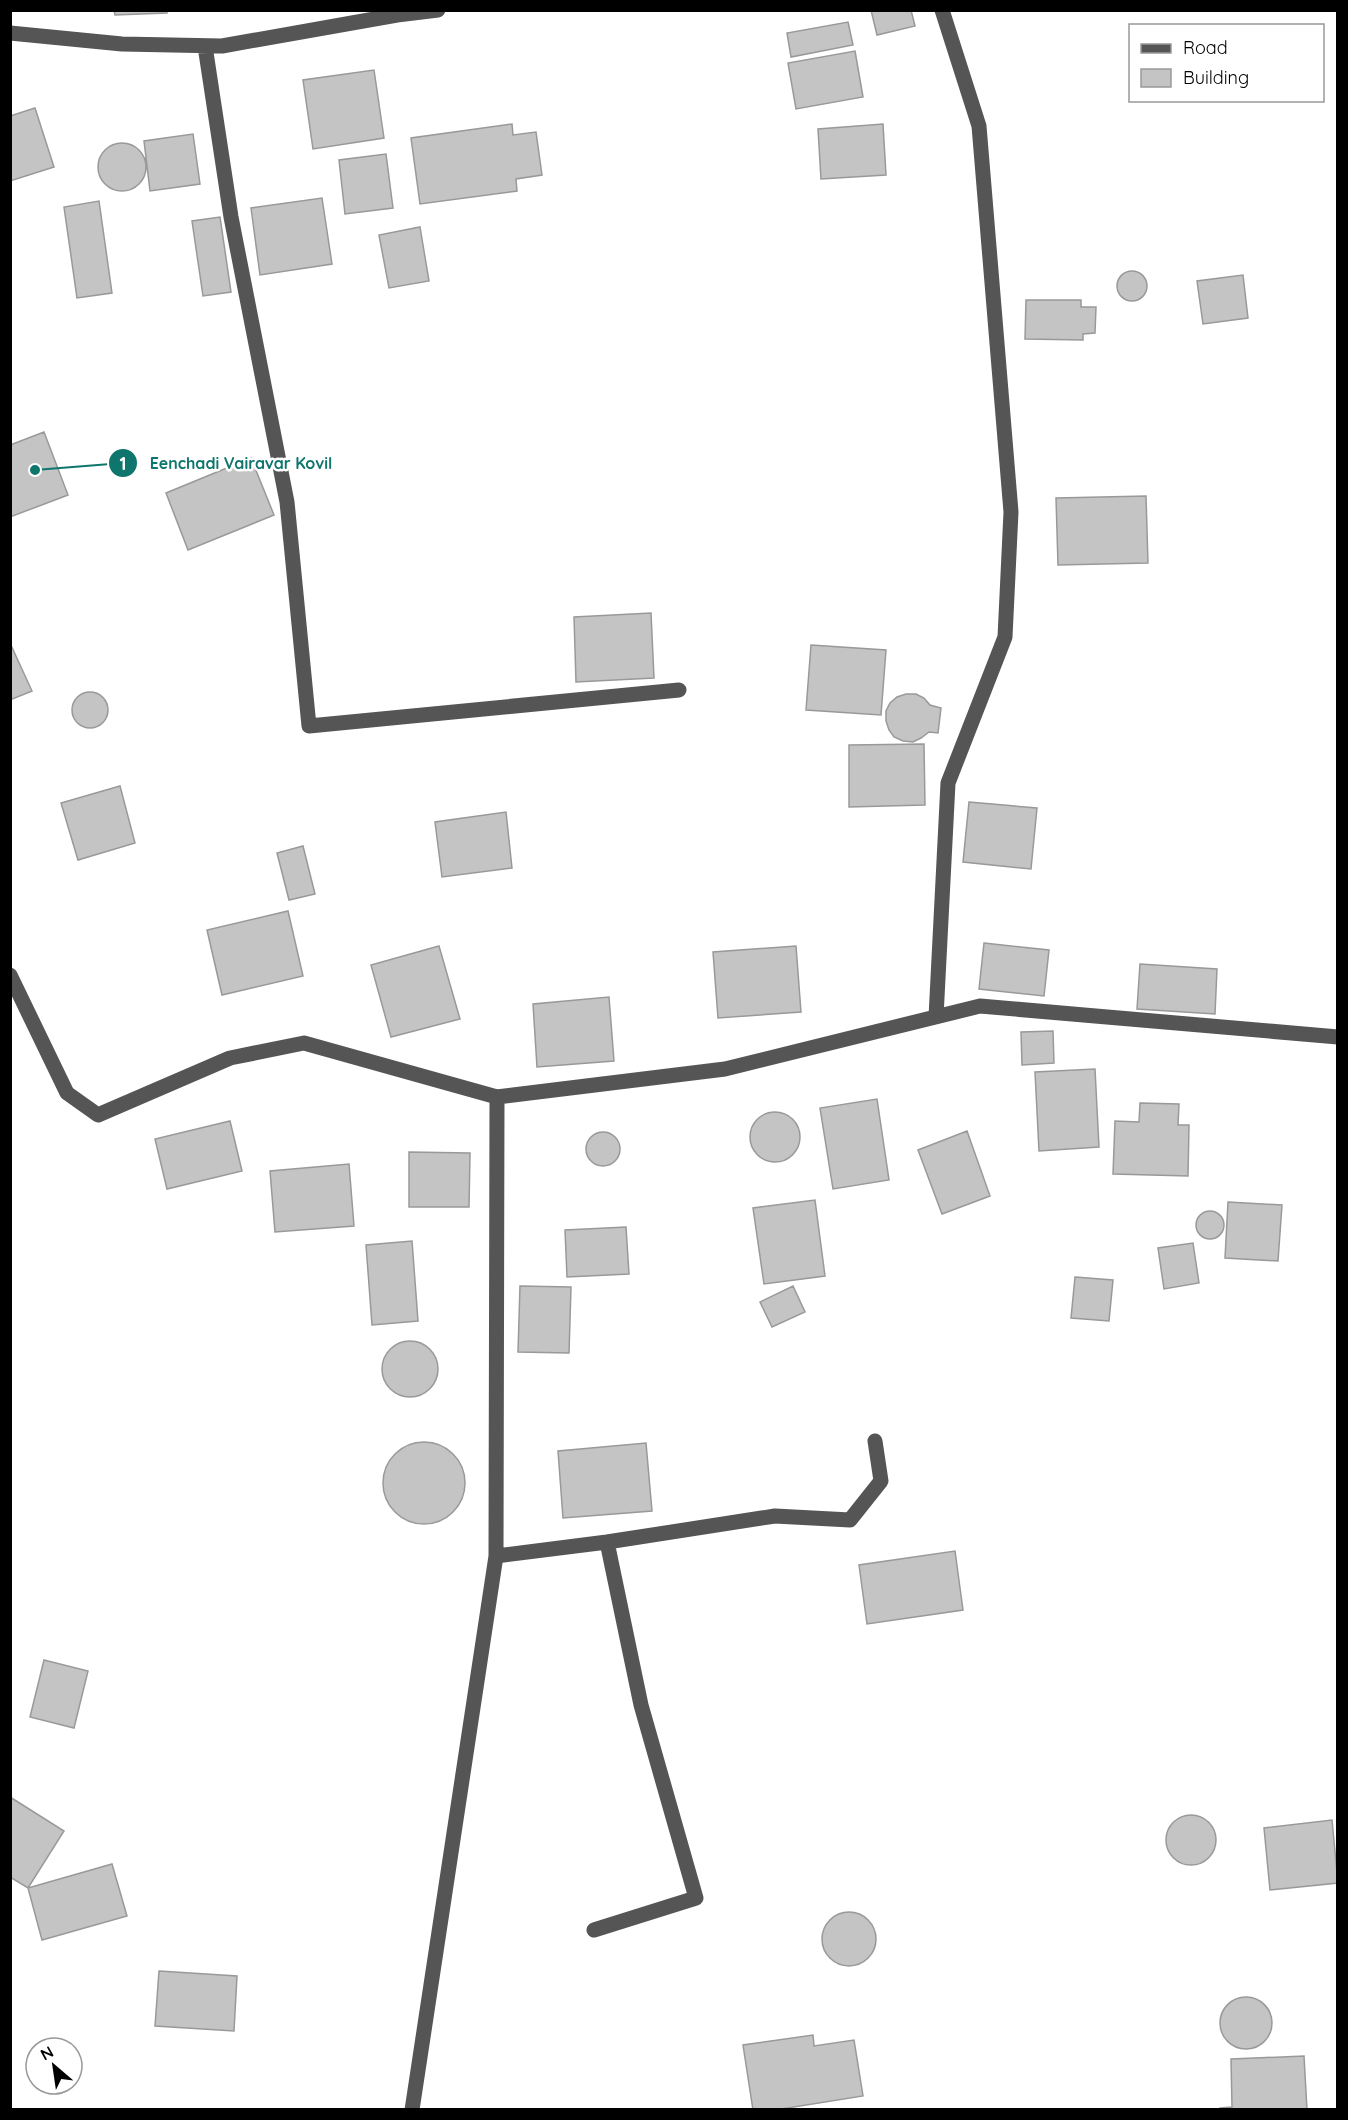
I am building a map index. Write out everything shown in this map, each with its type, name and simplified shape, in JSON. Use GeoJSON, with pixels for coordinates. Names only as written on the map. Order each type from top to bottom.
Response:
{"type":"FeatureCollection","features":[{"type":"Feature","properties":{"kind":"street"},"geometry":{"type":"LineString","coordinates":[[10,33],[122,44],[222,46],[397,15],[438,10]]}},
{"type":"Feature","properties":{"kind":"street"},"geometry":{"type":"LineString","coordinates":[[936,1017],[948,783],[1005,637],[1011,512],[979,126],[942,10]]}},
{"type":"Feature","properties":{"kind":"street"},"geometry":{"type":"LineString","coordinates":[[206,46],[231,217],[287,502],[309,726],[680,690]]}},
{"type":"Feature","properties":{"kind":"street"},"geometry":{"type":"LineString","coordinates":[[10,975],[68,1093],[98,1115],[230,1058],[304,1043],[497,1097],[724,1070],[980,1006],[1338,1037]]}},
{"type":"Feature","properties":{"kind":"street"},"geometry":{"type":"LineString","coordinates":[[412,2109],[496,1556],[497,1097]]}},
{"type":"Feature","properties":{"kind":"street"},"geometry":{"type":"LineString","coordinates":[[496,1556],[607,1542],[775,1516],[850,1520],[881,1481],[875,1441]]}},
{"type":"Feature","properties":{"kind":"street"},"geometry":{"type":"LineString","coordinates":[[594,1929],[696,1898],[640,1705],[607,1542]]}},
{"type":"Feature","properties":{"kind":"building"},"geometry":{"type":"Polygon","coordinates":[[[114,10],[167,10],[167,13],[115,15],[114,10]]]}},
{"type":"Feature","properties":{"kind":"building"},"geometry":{"type":"Polygon","coordinates":[[[871,10],[911,10],[915,26],[877,35],[871,10]]]}},
{"type":"Feature","properties":{"kind":"building"},"geometry":{"type":"Polygon","coordinates":[[[848,22],[853,45],[791,57],[787,33],[848,22]]]}},
{"type":"Feature","properties":{"kind":"building"},"geometry":{"type":"Polygon","coordinates":[[[855,51],[863,97],[796,109],[788,63],[855,51]]]}},
{"type":"Feature","properties":{"kind":"building"},"geometry":{"type":"Polygon","coordinates":[[[374,70],[384,138],[313,149],[303,80],[374,70]]]}},
{"type":"Feature","properties":{"kind":"building"},"geometry":{"type":"Polygon","coordinates":[[[35,108],[54,167],[10,181],[10,116],[35,108]]]}},
{"type":"Feature","properties":{"kind":"building"},"geometry":{"type":"Polygon","coordinates":[[[512,124],[513,135],[536,132],[542,175],[516,179],[517,191],[420,204],[411,138],[512,124]]]}},
{"type":"Feature","properties":{"kind":"building"},"geometry":{"type":"Polygon","coordinates":[[[883,124],[886,175],[821,179],[818,129],[883,124]]]}},
{"type":"Feature","properties":{"kind":"building"},"geometry":{"type":"Polygon","coordinates":[[[193,134],[200,184],[150,191],[144,141],[193,134]]]}},
{"type":"Feature","properties":{"kind":"building"},"geometry":{"type":"Polygon","coordinates":[[[117,143],[127,143],[139,150],[146,162],[146,172],[139,184],[127,191],[117,191],[102,180],[98,172],[98,162],[109,147],[117,143]]]}},
{"type":"Feature","properties":{"kind":"building"},"geometry":{"type":"Polygon","coordinates":[[[386,154],[393,208],[345,214],[339,160],[386,154]]]}},
{"type":"Feature","properties":{"kind":"building"},"geometry":{"type":"Polygon","coordinates":[[[322,198],[332,264],[260,275],[251,208],[322,198]]]}},
{"type":"Feature","properties":{"kind":"building"},"geometry":{"type":"Polygon","coordinates":[[[99,201],[112,293],[77,298],[64,207],[99,201]]]}},
{"type":"Feature","properties":{"kind":"building"},"geometry":{"type":"Polygon","coordinates":[[[220,217],[231,292],[203,296],[192,221],[220,217]]]}},
{"type":"Feature","properties":{"kind":"building"},"geometry":{"type":"Polygon","coordinates":[[[420,227],[429,281],[389,288],[379,235],[420,227]]]}},
{"type":"Feature","properties":{"kind":"building"},"geometry":{"type":"Polygon","coordinates":[[[1132,271],[1138,272],[1146,280],[1146,292],[1138,300],[1132,301],[1126,300],[1118,292],[1117,286],[1118,280],[1126,272],[1132,271]]]}},
{"type":"Feature","properties":{"kind":"building"},"geometry":{"type":"Polygon","coordinates":[[[1243,275],[1248,318],[1203,324],[1197,281],[1243,275]]]}},
{"type":"Feature","properties":{"kind":"building"},"geometry":{"type":"Polygon","coordinates":[[[1026,300],[1081,300],[1081,307],[1096,307],[1095,333],[1083,334],[1083,340],[1025,339],[1026,300]]]}},
{"type":"Feature","properties":{"kind":"building"},"geometry":{"type":"Polygon","coordinates":[[[44,432],[68,495],[10,517],[10,445],[44,432]]]}},
{"type":"Feature","properties":{"kind":"building"},"geometry":{"type":"Polygon","coordinates":[[[251,458],[274,515],[188,550],[166,493],[251,458]]]}},
{"type":"Feature","properties":{"kind":"building"},"geometry":{"type":"Polygon","coordinates":[[[1146,496],[1148,563],[1058,565],[1056,498],[1146,496]]]}},
{"type":"Feature","properties":{"kind":"building"},"geometry":{"type":"Polygon","coordinates":[[[651,613],[654,678],[576,682],[574,617],[651,613]]]}},
{"type":"Feature","properties":{"kind":"building"},"geometry":{"type":"Polygon","coordinates":[[[10,643],[32,691],[10,700],[10,643]]]}},
{"type":"Feature","properties":{"kind":"building"},"geometry":{"type":"Polygon","coordinates":[[[811,645],[886,650],[881,715],[806,710],[811,645]]]}},
{"type":"Feature","properties":{"kind":"building"},"geometry":{"type":"Polygon","coordinates":[[[90,692],[103,697],[108,710],[103,723],[90,728],[77,723],[72,710],[77,697],[90,692]]]}},
{"type":"Feature","properties":{"kind":"building"},"geometry":{"type":"Polygon","coordinates":[[[916,694],[930,705],[941,708],[938,733],[929,732],[913,742],[894,737],[886,721],[886,711],[897,697],[916,694]]]}},
{"type":"Feature","properties":{"kind":"building"},"geometry":{"type":"Polygon","coordinates":[[[924,744],[925,805],[849,807],[849,745],[924,744]]]}},
{"type":"Feature","properties":{"kind":"building"},"geometry":{"type":"Polygon","coordinates":[[[120,786],[135,843],[78,860],[61,803],[120,786]]]}},
{"type":"Feature","properties":{"kind":"building"},"geometry":{"type":"Polygon","coordinates":[[[969,802],[1037,808],[1031,869],[963,862],[969,802]]]}},
{"type":"Feature","properties":{"kind":"building"},"geometry":{"type":"Polygon","coordinates":[[[506,812],[512,868],[442,877],[435,822],[506,812]]]}},
{"type":"Feature","properties":{"kind":"building"},"geometry":{"type":"Polygon","coordinates":[[[303,846],[315,894],[289,900],[277,853],[303,846]]]}},
{"type":"Feature","properties":{"kind":"building"},"geometry":{"type":"Polygon","coordinates":[[[288,911],[303,976],[222,995],[207,930],[288,911]]]}},
{"type":"Feature","properties":{"kind":"building"},"geometry":{"type":"Polygon","coordinates":[[[984,943],[1049,950],[1044,996],[979,989],[984,943]]]}},
{"type":"Feature","properties":{"kind":"building"},"geometry":{"type":"Polygon","coordinates":[[[439,946],[460,1019],[391,1037],[371,965],[439,946]]]}},
{"type":"Feature","properties":{"kind":"building"},"geometry":{"type":"Polygon","coordinates":[[[796,946],[801,1012],[718,1018],[713,952],[796,946]]]}},
{"type":"Feature","properties":{"kind":"building"},"geometry":{"type":"Polygon","coordinates":[[[1140,964],[1217,969],[1215,1014],[1137,1009],[1140,964]]]}},
{"type":"Feature","properties":{"kind":"building"},"geometry":{"type":"Polygon","coordinates":[[[609,997],[614,1061],[537,1067],[533,1004],[609,997]]]}},
{"type":"Feature","properties":{"kind":"building"},"geometry":{"type":"Polygon","coordinates":[[[1053,1031],[1054,1063],[1022,1065],[1021,1032],[1053,1031]]]}},
{"type":"Feature","properties":{"kind":"building"},"geometry":{"type":"Polygon","coordinates":[[[1095,1069],[1099,1147],[1039,1151],[1035,1072],[1095,1069]]]}},
{"type":"Feature","properties":{"kind":"building"},"geometry":{"type":"Polygon","coordinates":[[[877,1099],[889,1180],[833,1189],[820,1108],[877,1099]]]}},
{"type":"Feature","properties":{"kind":"building"},"geometry":{"type":"Polygon","coordinates":[[[1140,1103],[1179,1104],[1178,1125],[1189,1125],[1188,1176],[1113,1174],[1115,1121],[1139,1122],[1140,1103]]]}},
{"type":"Feature","properties":{"kind":"building"},"geometry":{"type":"Polygon","coordinates":[[[775,1112],[784,1114],[795,1123],[800,1137],[798,1146],[789,1157],[775,1162],[766,1160],[755,1151],[750,1137],[752,1128],[761,1117],[775,1112]]]}},
{"type":"Feature","properties":{"kind":"building"},"geometry":{"type":"Polygon","coordinates":[[[230,1121],[242,1171],[167,1189],[155,1139],[230,1121]]]}},
{"type":"Feature","properties":{"kind":"building"},"geometry":{"type":"Polygon","coordinates":[[[967,1131],[990,1196],[942,1214],[918,1150],[967,1131]]]}},
{"type":"Feature","properties":{"kind":"building"},"geometry":{"type":"Polygon","coordinates":[[[603,1132],[615,1137],[620,1149],[615,1161],[603,1166],[591,1161],[586,1149],[591,1137],[603,1132]]]}},
{"type":"Feature","properties":{"kind":"building"},"geometry":{"type":"Polygon","coordinates":[[[409,1152],[470,1153],[469,1207],[409,1207],[409,1152]]]}},
{"type":"Feature","properties":{"kind":"building"},"geometry":{"type":"Polygon","coordinates":[[[349,1164],[354,1226],[275,1232],[270,1171],[349,1164]]]}},
{"type":"Feature","properties":{"kind":"building"},"geometry":{"type":"Polygon","coordinates":[[[815,1200],[825,1276],[764,1284],[753,1208],[815,1200]]]}},
{"type":"Feature","properties":{"kind":"building"},"geometry":{"type":"Polygon","coordinates":[[[1228,1202],[1282,1205],[1278,1261],[1225,1258],[1228,1202]]]}},
{"type":"Feature","properties":{"kind":"building"},"geometry":{"type":"Polygon","coordinates":[[[1210,1211],[1220,1215],[1224,1225],[1220,1235],[1210,1239],[1200,1235],[1196,1225],[1200,1215],[1210,1211]]]}},
{"type":"Feature","properties":{"kind":"building"},"geometry":{"type":"Polygon","coordinates":[[[626,1227],[629,1274],[567,1277],[565,1230],[626,1227]]]}},
{"type":"Feature","properties":{"kind":"building"},"geometry":{"type":"Polygon","coordinates":[[[412,1241],[418,1321],[372,1325],[366,1245],[412,1241]]]}},
{"type":"Feature","properties":{"kind":"building"},"geometry":{"type":"Polygon","coordinates":[[[1193,1243],[1199,1283],[1164,1289],[1158,1248],[1193,1243]]]}},
{"type":"Feature","properties":{"kind":"building"},"geometry":{"type":"Polygon","coordinates":[[[1075,1277],[1113,1280],[1109,1321],[1071,1318],[1075,1277]]]}},
{"type":"Feature","properties":{"kind":"building"},"geometry":{"type":"Polygon","coordinates":[[[520,1286],[571,1287],[569,1353],[518,1352],[520,1286]]]}},
{"type":"Feature","properties":{"kind":"building"},"geometry":{"type":"Polygon","coordinates":[[[793,1286],[805,1312],[772,1327],[760,1302],[793,1286]]]}},
{"type":"Feature","properties":{"kind":"building"},"geometry":{"type":"Polygon","coordinates":[[[404,1341],[416,1341],[430,1349],[438,1363],[436,1380],[430,1389],[416,1397],[404,1397],[387,1385],[382,1375],[382,1363],[394,1346],[404,1341]]]}},
{"type":"Feature","properties":{"kind":"building"},"geometry":{"type":"Polygon","coordinates":[[[424,1442],[440,1445],[453,1454],[462,1467],[465,1483],[462,1499],[453,1512],[440,1521],[424,1524],[408,1521],[395,1512],[386,1499],[383,1483],[386,1467],[395,1454],[408,1445],[424,1442]]]}},
{"type":"Feature","properties":{"kind":"building"},"geometry":{"type":"Polygon","coordinates":[[[646,1443],[652,1511],[563,1518],[558,1451],[646,1443]]]}},
{"type":"Feature","properties":{"kind":"building"},"geometry":{"type":"Polygon","coordinates":[[[955,1551],[963,1610],[867,1624],[859,1565],[955,1551]]]}},
{"type":"Feature","properties":{"kind":"building"},"geometry":{"type":"Polygon","coordinates":[[[44,1660],[88,1671],[74,1728],[30,1717],[44,1660]]]}},
{"type":"Feature","properties":{"kind":"building"},"geometry":{"type":"Polygon","coordinates":[[[10,1797],[64,1831],[28,1888],[10,1877],[10,1797]]]}},
{"type":"Feature","properties":{"kind":"building"},"geometry":{"type":"Polygon","coordinates":[[[1186,1815],[1196,1815],[1209,1822],[1216,1835],[1216,1845],[1209,1858],[1196,1865],[1186,1865],[1177,1861],[1170,1854],[1166,1845],[1166,1835],[1170,1826],[1177,1819],[1186,1815]]]}},
{"type":"Feature","properties":{"kind":"building"},"geometry":{"type":"Polygon","coordinates":[[[1332,1820],[1338,1883],[1270,1890],[1264,1828],[1332,1820]]]}},
{"type":"Feature","properties":{"kind":"building"},"geometry":{"type":"Polygon","coordinates":[[[112,1864],[127,1916],[42,1940],[28,1888],[112,1864]]]}},
{"type":"Feature","properties":{"kind":"building"},"geometry":{"type":"Polygon","coordinates":[[[849,1912],[859,1914],[868,1920],[874,1929],[876,1939],[874,1949],[868,1958],[859,1964],[849,1966],[839,1964],[830,1958],[824,1949],[822,1939],[824,1929],[830,1920],[839,1914],[849,1912]]]}},
{"type":"Feature","properties":{"kind":"building"},"geometry":{"type":"Polygon","coordinates":[[[159,1971],[237,1976],[234,2031],[155,2026],[159,1971]]]}},
{"type":"Feature","properties":{"kind":"building"},"geometry":{"type":"Polygon","coordinates":[[[1246,1997],[1260,2001],[1268,2009],[1272,2023],[1268,2037],[1260,2045],[1246,2049],[1232,2045],[1224,2037],[1220,2023],[1224,2009],[1232,2001],[1246,1997]]]}},
{"type":"Feature","properties":{"kind":"building"},"geometry":{"type":"Polygon","coordinates":[[[813,2035],[814,2046],[854,2040],[863,2096],[775,2110],[753,2110],[743,2045],[813,2035]]]}},
{"type":"Feature","properties":{"kind":"building"},"geometry":{"type":"Polygon","coordinates":[[[1304,2056],[1307,2110],[1220,2110],[1220,2108],[1232,2107],[1231,2059],[1304,2056]]]}},
{"type":"Feature","properties":{"kind":"place","name":"Eenchadi Vairavar Kovil"},"geometry":{"type":"Point","coordinates":[35,470]}}]}
